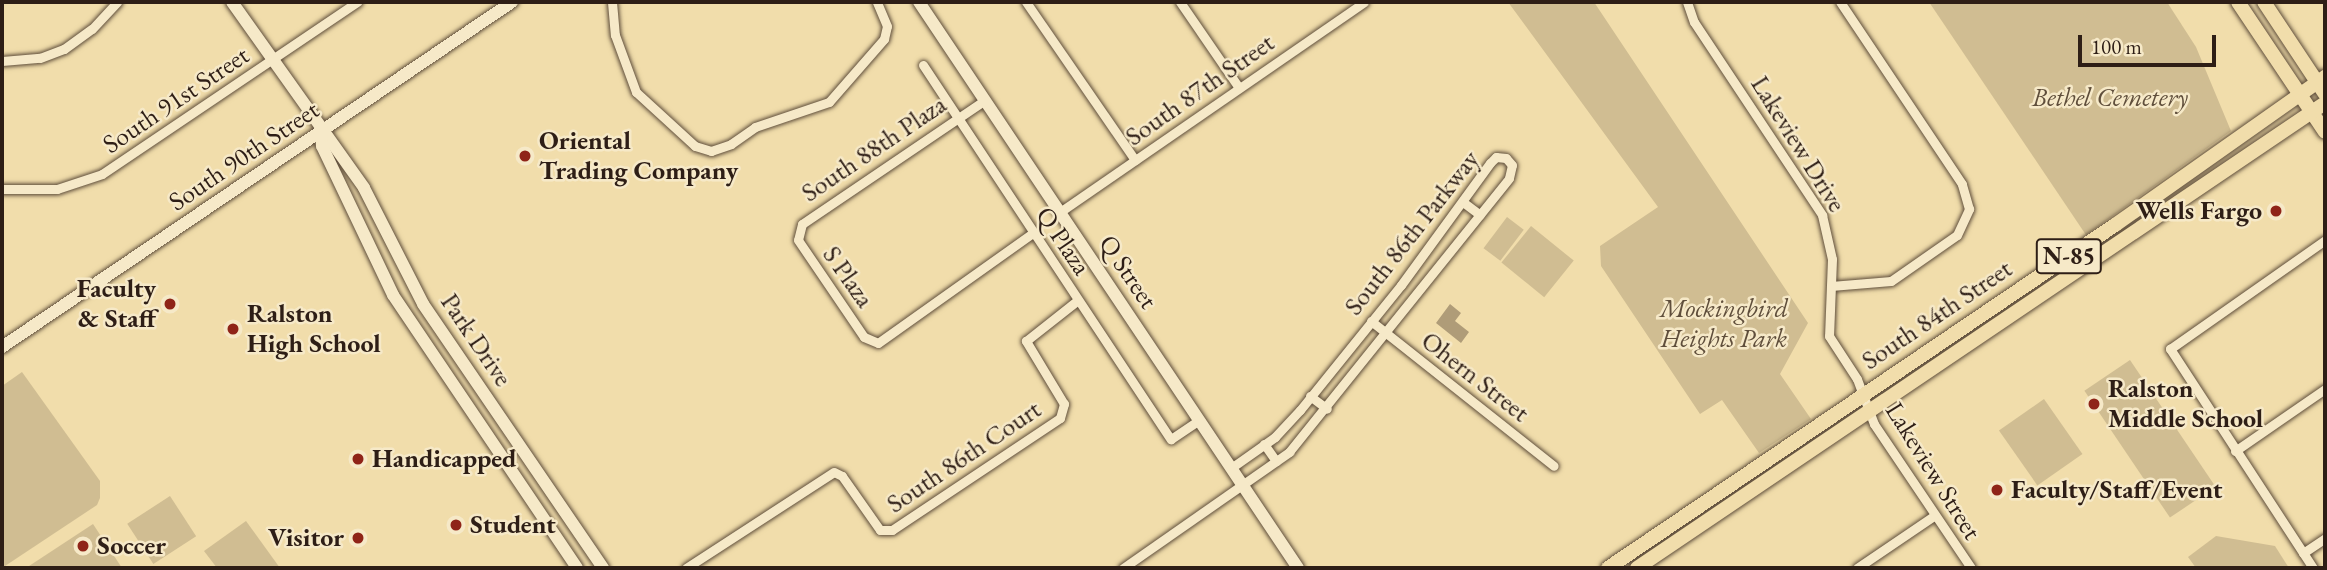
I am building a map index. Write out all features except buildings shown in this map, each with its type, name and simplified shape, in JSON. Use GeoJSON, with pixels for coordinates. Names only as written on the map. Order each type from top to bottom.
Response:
{"type":"FeatureCollection","features":[{"type":"Feature","properties":{"kind":"main road"},"geometry":{"type":"LineString","coordinates":[[2238,2],[2325,132]]}},
{"type":"Feature","properties":{"kind":"main road"},"geometry":{"type":"LineString","coordinates":[[2264,2],[2323,84]]}},
{"type":"Feature","properties":{"kind":"main road","name":"South 84th Street"},"geometry":{"type":"LineString","coordinates":[[1608,568],[2300,94],[2323,84]]}},
{"type":"Feature","properties":{"kind":"main road","name":"South 84th Street"},"geometry":{"type":"LineString","coordinates":[[1637,568],[2325,103]]}},
{"type":"Feature","properties":{"kind":"street"},"geometry":{"type":"LineString","coordinates":[[2,61],[40,58],[64,49],[92,29],[117,2]]}},
{"type":"Feature","properties":{"kind":"street","name":"Park Drive"},"geometry":{"type":"LineString","coordinates":[[232,2],[321,132],[364,188],[423,304],[603,568]]}},
{"type":"Feature","properties":{"kind":"street","name":"South 91st Street"},"geometry":{"type":"LineString","coordinates":[[2,189],[57,190],[103,174],[357,2]]}},
{"type":"Feature","properties":{"kind":"street","name":"South 90th Street"},"geometry":{"type":"LineString","coordinates":[[2,347],[512,2]]}},
{"type":"Feature","properties":{"kind":"street"},"geometry":{"type":"LineString","coordinates":[[612,2],[615,35],[636,92],[695,146],[711,151],[755,127],[829,102],[884,39],[887,26],[877,2]]}},
{"type":"Feature","properties":{"kind":"street","name":"Q Street"},"geometry":{"type":"LineString","coordinates":[[919,2],[1298,568]]}},
{"type":"Feature","properties":{"kind":"street"},"geometry":{"type":"LineString","coordinates":[[1026,2],[1135,160]]}},
{"type":"Feature","properties":{"kind":"street"},"geometry":{"type":"LineString","coordinates":[[1180,2],[1239,88]]}},
{"type":"Feature","properties":{"kind":"street","name":"South 87th Street"},"geometry":{"type":"LineString","coordinates":[[1060,212],[1364,2]]}},
{"type":"Feature","properties":{"kind":"street","name":"Lakeview Drive"},"geometry":{"type":"LineString","coordinates":[[1686,2],[1694,22],[1822,215],[1831,247],[1829,336],[1863,395]]}},
{"type":"Feature","properties":{"kind":"street"},"geometry":{"type":"LineString","coordinates":[[1831,286],[1884,284],[1957,235],[1968,215],[1965,189],[1840,2]]}},
{"type":"Feature","properties":{"kind":"street","name":"Q Plaza"},"geometry":{"type":"LineString","coordinates":[[923,65],[1171,439],[1199,420]]}},
{"type":"Feature","properties":{"kind":"street","name":"South 88th Plaza"},"geometry":{"type":"LineString","coordinates":[[798,240],[802,224],[985,100]]}},
{"type":"Feature","properties":{"kind":"street","name":"Park Drive"},"geometry":{"type":"LineString","coordinates":[[321,132],[322,146],[393,295],[578,568]]}},
{"type":"Feature","properties":{"kind":"street","name":"South 86th Parkway"},"geometry":{"type":"LineString","coordinates":[[1123,568],[1276,461],[1326,409],[1418,295],[1509,178],[1512,165],[1496,157],[1401,285],[1310,397],[1265,444],[1231,468]]}},
{"type":"Feature","properties":{"kind":"street"},"geometry":{"type":"LineString","coordinates":[[1463,202],[1480,215]]}},
{"type":"Feature","properties":{"kind":"street","name":"S Plaza"},"geometry":{"type":"LineString","coordinates":[[798,240],[864,337],[883,341],[1033,233]]}},
{"type":"Feature","properties":{"kind":"street"},"geometry":{"type":"LineString","coordinates":[[2313,568],[2170,349],[2325,240]]}},
{"type":"Feature","properties":{"kind":"street"},"geometry":{"type":"LineString","coordinates":[[1401,285],[1418,295]]}},
{"type":"Feature","properties":{"kind":"street","name":"South 86th Court"},"geometry":{"type":"LineString","coordinates":[[685,568],[837,472],[884,532],[1065,412],[1026,341],[1078,300]]}},
{"type":"Feature","properties":{"kind":"street","name":"Ohern Street"},"geometry":{"type":"LineString","coordinates":[[1371,321],[1554,466]]}},
{"type":"Feature","properties":{"kind":"street"},"geometry":{"type":"LineString","coordinates":[[2235,451],[2325,389]]}},
{"type":"Feature","properties":{"kind":"street","name":"Lakeview Street"},"geometry":{"type":"LineString","coordinates":[[1863,395],[1869,411],[1971,568]]}},
{"type":"Feature","properties":{"kind":"street"},"geometry":{"type":"LineString","coordinates":[[1310,397],[1326,409]]}},
{"type":"Feature","properties":{"kind":"street"},"geometry":{"type":"LineString","coordinates":[[1265,444],[1276,461]]}},
{"type":"Feature","properties":{"kind":"street"},"geometry":{"type":"LineString","coordinates":[[1857,568],[1935,515]]}},
{"type":"Feature","properties":{"kind":"street"},"geometry":{"type":"LineString","coordinates":[[2303,553],[2325,538]]}},
{"type":"Feature","properties":{"kind":"green space","name":"Mockingbird Heights Park"},"geometry":{"type":"Polygon","coordinates":[[[1508,2],[1594,2],[1808,323],[1780,374],[1811,419],[1759,453],[1722,400],[1700,414],[1601,266],[1600,246],[1658,207],[1508,2]]]}},
{"type":"Feature","properties":{"kind":"green space","name":"Bethel Cemetery"},"geometry":{"type":"Polygon","coordinates":[[[1929,2],[2167,2],[2196,47],[2231,131],[2086,235],[1929,2]]]}},
{"type":"Feature","properties":{"kind":"green space"},"geometry":{"type":"Polygon","coordinates":[[[1507,217],[1524,230],[1500,261],[1484,248],[1507,217]]]}},
{"type":"Feature","properties":{"kind":"green space"},"geometry":{"type":"Polygon","coordinates":[[[1531,226],[1574,261],[1544,297],[1501,263],[1531,226]]]}},
{"type":"Feature","properties":{"kind":"green space"},"geometry":{"type":"Polygon","coordinates":[[[2130,360],[2216,487],[2170,518],[2084,391],[2130,360]]]}},
{"type":"Feature","properties":{"kind":"green space"},"geometry":{"type":"Polygon","coordinates":[[[22,372],[100,481],[100,498],[97,505],[2,568],[2,386],[22,372]]]}},
{"type":"Feature","properties":{"kind":"green space"},"geometry":{"type":"Polygon","coordinates":[[[2044,399],[2082,454],[2037,485],[1999,431],[2044,399]]]}},
{"type":"Feature","properties":{"kind":"green space"},"geometry":{"type":"Polygon","coordinates":[[[170,496],[196,536],[153,564],[127,524],[170,496]]]}},
{"type":"Feature","properties":{"kind":"green space"},"geometry":{"type":"Polygon","coordinates":[[[246,521],[280,568],[217,568],[204,551],[246,521]]]}},
{"type":"Feature","properties":{"kind":"green space","name":"Soccer"},"geometry":{"type":"Polygon","coordinates":[[[93,524],[122,568],[26,568],[93,524]]]}},
{"type":"Feature","properties":{"kind":"green space"},"geometry":{"type":"Polygon","coordinates":[[[2216,536],[2275,546],[2289,568],[2196,568],[2188,557],[2216,536]]]}},
{"type":"Feature","properties":{"kind":"shaded area"},"geometry":{"type":"Polygon","coordinates":[[[1450,304],[1461,313],[1455,321],[1469,332],[1461,343],[1436,323],[1450,304]]]}},
{"type":"Feature","properties":{"kind":"place","name":"Oriental Trading Company"},"geometry":{"type":"Point","coordinates":[525,156]}},
{"type":"Feature","properties":{"kind":"place","name":"Wells Fargo"},"geometry":{"type":"Point","coordinates":[2276,211]}},
{"type":"Feature","properties":{"kind":"place","name":"Faculty & Staff"},"geometry":{"type":"Point","coordinates":[170,304]}},
{"type":"Feature","properties":{"kind":"place","name":"Ralston High School"},"geometry":{"type":"Point","coordinates":[233,329]}},
{"type":"Feature","properties":{"kind":"place","name":"Ralston Middle School"},"geometry":{"type":"Point","coordinates":[2094,404]}},
{"type":"Feature","properties":{"kind":"place","name":"Handicapped"},"geometry":{"type":"Point","coordinates":[358,459]}},
{"type":"Feature","properties":{"kind":"place","name":"Faculty/Staff/Event"},"geometry":{"type":"Point","coordinates":[1997,490]}},
{"type":"Feature","properties":{"kind":"place","name":"Student"},"geometry":{"type":"Point","coordinates":[456,525]}},
{"type":"Feature","properties":{"kind":"place","name":"Visitor"},"geometry":{"type":"Point","coordinates":[358,538]}},
{"type":"Feature","properties":{"kind":"place","name":"Soccer"},"geometry":{"type":"Point","coordinates":[83,546]}}]}
